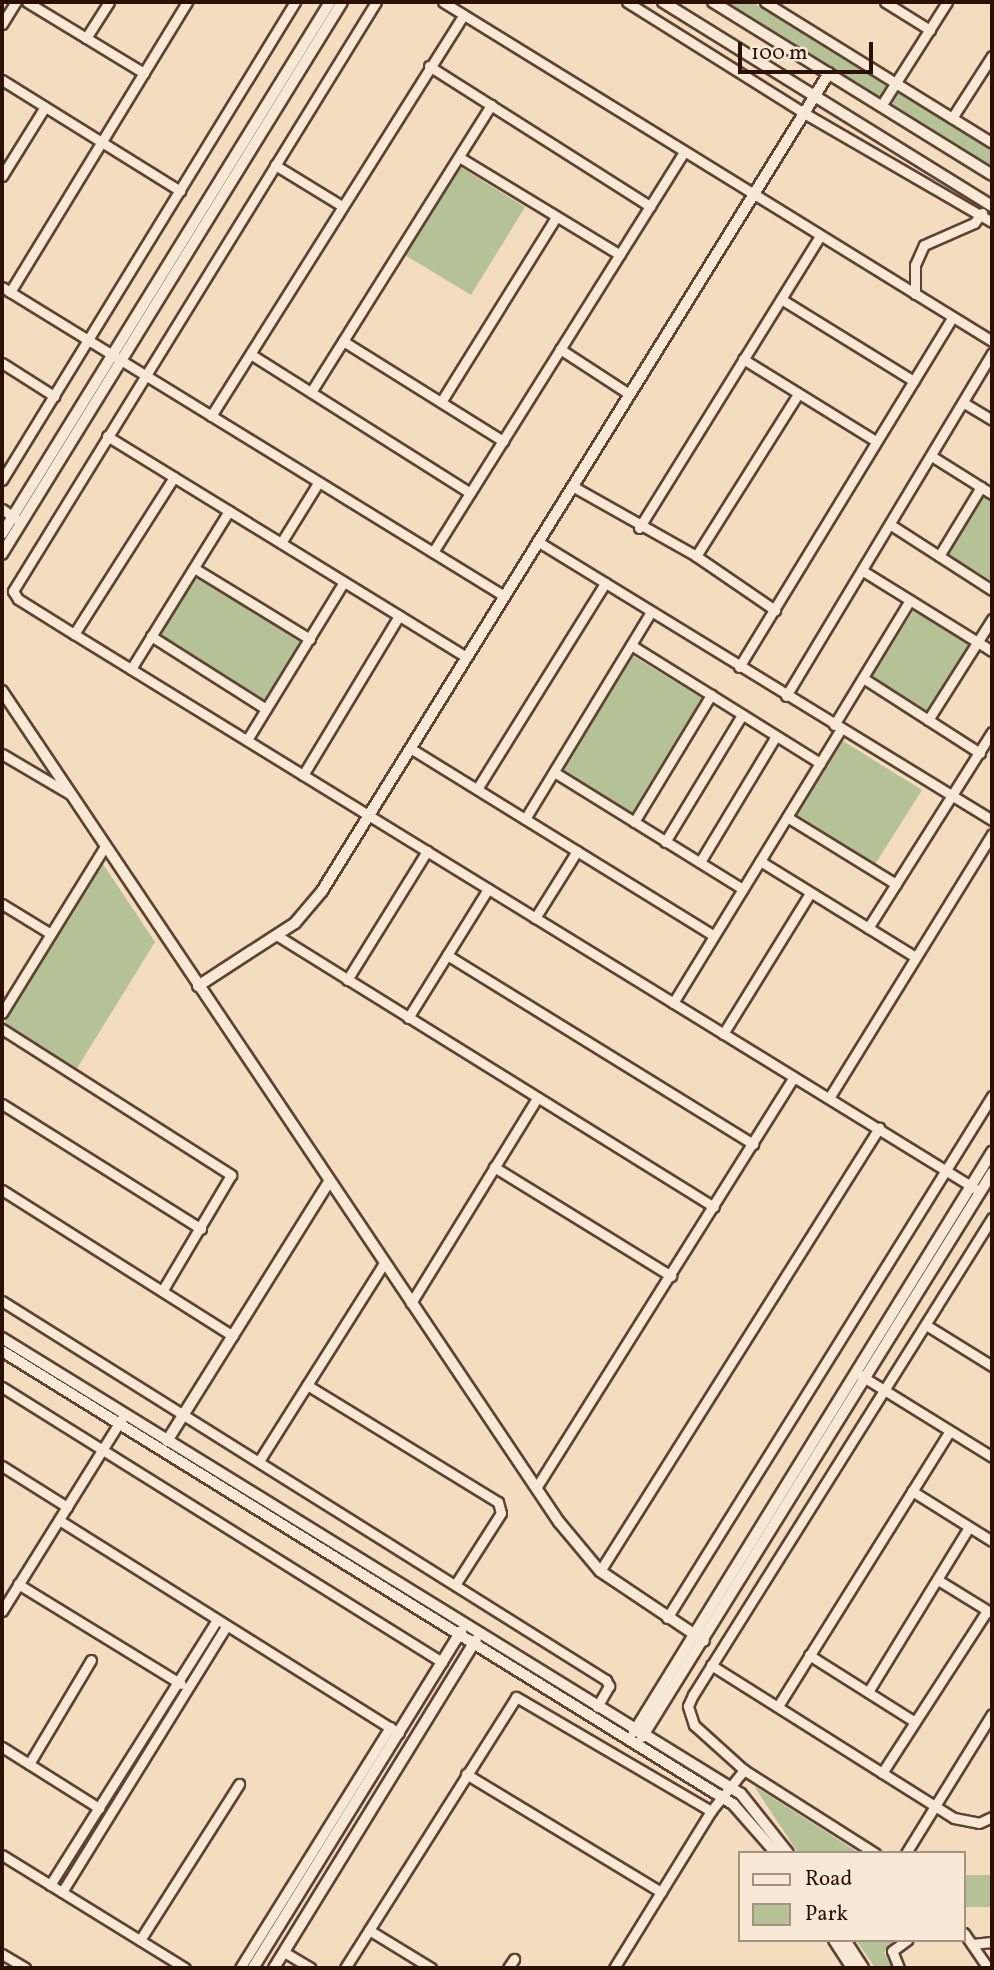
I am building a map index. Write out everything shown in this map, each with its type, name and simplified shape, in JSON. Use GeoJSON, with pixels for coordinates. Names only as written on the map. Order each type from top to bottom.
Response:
{"type":"FeatureCollection","features":[{"type":"Feature","properties":{"kind":"street"},"geometry":{"type":"LineString","coordinates":[[2,24],[16,2]]}},
{"type":"Feature","properties":{"kind":"street"},"geometry":{"type":"LineString","coordinates":[[27,2],[144,73]]}},
{"type":"Feature","properties":{"kind":"street"},"geometry":{"type":"LineString","coordinates":[[86,38],[109,2]]}},
{"type":"Feature","properties":{"kind":"street"},"geometry":{"type":"LineString","coordinates":[[187,2],[6,290],[504,596]]}},
{"type":"Feature","properties":{"kind":"street"},"geometry":{"type":"LineString","coordinates":[[2,480],[295,2]]}},
{"type":"Feature","properties":{"kind":"street"},"geometry":{"type":"LineString","coordinates":[[116,359],[330,2]]}},
{"type":"Feature","properties":{"kind":"street"},"geometry":{"type":"LineString","coordinates":[[2,554],[17,519],[342,2]]}},
{"type":"Feature","properties":{"kind":"street"},"geometry":{"type":"LineString","coordinates":[[376,2],[13,591],[18,599],[74,634],[976,1189]]}},
{"type":"Feature","properties":{"kind":"street"},"geometry":{"type":"LineString","coordinates":[[443,2],[819,238],[992,341]]}},
{"type":"Feature","properties":{"kind":"street"},"geometry":{"type":"LineString","coordinates":[[628,2],[804,113],[992,222]]}},
{"type":"Feature","properties":{"kind":"street"},"geometry":{"type":"LineString","coordinates":[[663,2],[992,206]]}},
{"type":"Feature","properties":{"kind":"street"},"geometry":{"type":"LineString","coordinates":[[713,2],[992,175]]}},
{"type":"Feature","properties":{"kind":"street"},"geometry":{"type":"LineString","coordinates":[[765,2],[992,144]]}},
{"type":"Feature","properties":{"kind":"street"},"geometry":{"type":"LineString","coordinates":[[886,2],[930,30]]}},
{"type":"Feature","properties":{"kind":"street"},"geometry":{"type":"LineString","coordinates":[[881,106],[947,2]]}},
{"type":"Feature","properties":{"kind":"street"},"geometry":{"type":"LineString","coordinates":[[211,416],[252,355],[429,66],[464,15]]}},
{"type":"Feature","properties":{"kind":"street"},"geometry":{"type":"LineString","coordinates":[[952,118],[988,72],[992,56]]}},
{"type":"Feature","properties":{"kind":"street"},"geometry":{"type":"LineString","coordinates":[[429,66],[650,206]]}},
{"type":"Feature","properties":{"kind":"street"},"geometry":{"type":"LineString","coordinates":[[198,986],[278,936],[309,909],[750,194],[829,74]]}},
{"type":"Feature","properties":{"kind":"street"},"geometry":{"type":"LineString","coordinates":[[2,80],[180,191]]}},
{"type":"Feature","properties":{"kind":"street"},"geometry":{"type":"LineString","coordinates":[[311,392],[491,105]]}},
{"type":"Feature","properties":{"kind":"street"},"geometry":{"type":"LineString","coordinates":[[2,176],[5,164],[45,107]]}},
{"type":"Feature","properties":{"kind":"street"},"geometry":{"type":"LineString","coordinates":[[433,552],[684,152]]}},
{"type":"Feature","properties":{"kind":"street"},"geometry":{"type":"LineString","coordinates":[[458,157],[620,255]]}},
{"type":"Feature","properties":{"kind":"street"},"geometry":{"type":"LineString","coordinates":[[275,165],[342,206]]}},
{"type":"Feature","properties":{"kind":"street"},"geometry":{"type":"LineString","coordinates":[[915,295],[915,265],[924,246],[974,223],[982,214]]}},
{"type":"Feature","properties":{"kind":"street"},"geometry":{"type":"LineString","coordinates":[[441,402],[556,217]]}},
{"type":"Feature","properties":{"kind":"street"},"geometry":{"type":"LineString","coordinates":[[639,528],[819,238]]}},
{"type":"Feature","properties":{"kind":"street"},"geometry":{"type":"LineString","coordinates":[[780,299],[914,381]]}},
{"type":"Feature","properties":{"kind":"street"},"geometry":{"type":"LineString","coordinates":[[739,667],[952,318]]}},
{"type":"Feature","properties":{"kind":"street"},"geometry":{"type":"LineString","coordinates":[[343,341],[503,442]]}},
{"type":"Feature","properties":{"kind":"street"},"geometry":{"type":"LineString","coordinates":[[561,349],[629,394]]}},
{"type":"Feature","properties":{"kind":"street"},"geometry":{"type":"LineString","coordinates":[[786,696],[933,457],[992,353]]}},
{"type":"Feature","properties":{"kind":"street"},"geometry":{"type":"LineString","coordinates":[[252,355],[470,493]]}},
{"type":"Feature","properties":{"kind":"street"},"geometry":{"type":"LineString","coordinates":[[743,359],[876,441]]}},
{"type":"Feature","properties":{"kind":"street"},"geometry":{"type":"LineString","coordinates":[[2,363],[54,396]]}},
{"type":"Feature","properties":{"kind":"street"},"geometry":{"type":"LineString","coordinates":[[696,556],[798,394]]}},
{"type":"Feature","properties":{"kind":"street"},"geometry":{"type":"LineString","coordinates":[[964,403],[992,421]]}},
{"type":"Feature","properties":{"kind":"street"},"geometry":{"type":"LineString","coordinates":[[107,436],[466,657]]}},
{"type":"Feature","properties":{"kind":"street"},"geometry":{"type":"LineString","coordinates":[[933,457],[992,494]]}},
{"type":"Feature","properties":{"kind":"street"},"geometry":{"type":"LineString","coordinates":[[74,634],[174,478]]}},
{"type":"Feature","properties":{"kind":"street"},"geometry":{"type":"LineString","coordinates":[[281,543],[318,483]]}},
{"type":"Feature","properties":{"kind":"street"},"geometry":{"type":"LineString","coordinates":[[572,486],[639,528],[696,556],[775,610]]}},
{"type":"Feature","properties":{"kind":"street"},"geometry":{"type":"LineString","coordinates":[[939,556],[981,487]]}},
{"type":"Feature","properties":{"kind":"street"},"geometry":{"type":"LineString","coordinates":[[2,509],[17,519]]}},
{"type":"Feature","properties":{"kind":"street"},"geometry":{"type":"LineString","coordinates":[[131,669],[229,511]]}},
{"type":"Feature","properties":{"kind":"street"},"geometry":{"type":"LineString","coordinates":[[2,534],[17,519]]}},
{"type":"Feature","properties":{"kind":"street"},"geometry":{"type":"LineString","coordinates":[[891,525],[992,590]]}},
{"type":"Feature","properties":{"kind":"street"},"geometry":{"type":"LineString","coordinates":[[537,541],[992,820]]}},
{"type":"Feature","properties":{"kind":"street"},"geometry":{"type":"LineString","coordinates":[[194,568],[310,639]]}},
{"type":"Feature","properties":{"kind":"street"},"geometry":{"type":"LineString","coordinates":[[863,571],[992,651]]}},
{"type":"Feature","properties":{"kind":"street"},"geometry":{"type":"LineString","coordinates":[[247,740],[344,582]]}},
{"type":"Feature","properties":{"kind":"street"},"geometry":{"type":"LineString","coordinates":[[477,789],[605,583]]}},
{"type":"Feature","properties":{"kind":"street"},"geometry":{"type":"LineString","coordinates":[[673,1003],[820,763],[863,678],[910,600]]}},
{"type":"Feature","properties":{"kind":"street"},"geometry":{"type":"LineString","coordinates":[[525,819],[651,612]]}},
{"type":"Feature","properties":{"kind":"street"},"geometry":{"type":"LineString","coordinates":[[303,775],[399,616]]}},
{"type":"Feature","properties":{"kind":"street"},"geometry":{"type":"LineString","coordinates":[[928,720],[992,619]]}},
{"type":"Feature","properties":{"kind":"street"},"geometry":{"type":"LineString","coordinates":[[151,636],[266,709]]}},
{"type":"Feature","properties":{"kind":"street"},"geometry":{"type":"LineString","coordinates":[[631,645],[820,763]]}},
{"type":"Feature","properties":{"kind":"street"},"geometry":{"type":"LineString","coordinates":[[863,678],[980,753]]}},
{"type":"Feature","properties":{"kind":"street"},"geometry":{"type":"LineString","coordinates":[[2,691],[536,1488],[600,1571],[704,1641]]}},
{"type":"Feature","properties":{"kind":"street"},"geometry":{"type":"LineString","coordinates":[[634,822],[711,695]]}},
{"type":"Feature","properties":{"kind":"street"},"geometry":{"type":"LineString","coordinates":[[665,842],[742,715]]}},
{"type":"Feature","properties":{"kind":"street"},"geometry":{"type":"LineString","coordinates":[[868,928],[949,796],[992,732]]}},
{"type":"Feature","properties":{"kind":"street"},"geometry":{"type":"LineString","coordinates":[[699,862],[776,736]]}},
{"type":"Feature","properties":{"kind":"street"},"geometry":{"type":"LineString","coordinates":[[410,748],[714,936]]}},
{"type":"Feature","properties":{"kind":"street"},"geometry":{"type":"LineString","coordinates":[[3,758],[71,794]]}},
{"type":"Feature","properties":{"kind":"street"},"geometry":{"type":"LineString","coordinates":[[554,772],[743,889]]}},
{"type":"Feature","properties":{"kind":"street"},"geometry":{"type":"LineString","coordinates":[[787,817],[895,884]]}},
{"type":"Feature","properties":{"kind":"street"},"geometry":{"type":"LineString","coordinates":[[829,1098],[914,956],[992,834]]}},
{"type":"Feature","properties":{"kind":"street"},"geometry":{"type":"LineString","coordinates":[[2,1013],[105,846]]}},
{"type":"Feature","properties":{"kind":"street"},"geometry":{"type":"LineString","coordinates":[[347,981],[427,851]]}},
{"type":"Feature","properties":{"kind":"street"},"geometry":{"type":"LineString","coordinates":[[535,918],[577,851]]}},
{"type":"Feature","properties":{"kind":"street"},"geometry":{"type":"LineString","coordinates":[[760,861],[914,956]]}},
{"type":"Feature","properties":{"kind":"street"},"geometry":{"type":"LineString","coordinates":[[408,1018],[488,889]]}},
{"type":"Feature","properties":{"kind":"street"},"geometry":{"type":"LineString","coordinates":[[723,1034],[810,893]]}},
{"type":"Feature","properties":{"kind":"street"},"geometry":{"type":"LineString","coordinates":[[2,904],[51,934]]}},
{"type":"Feature","properties":{"kind":"street"},"geometry":{"type":"LineString","coordinates":[[278,936],[714,1207]]}},
{"type":"Feature","properties":{"kind":"street"},"geometry":{"type":"LineString","coordinates":[[447,955],[753,1144]]}},
{"type":"Feature","properties":{"kind":"street"},"geometry":{"type":"LineString","coordinates":[[2,1029],[227,1169],[230,1183],[162,1291]]}},
{"type":"Feature","properties":{"kind":"street"},"geometry":{"type":"LineString","coordinates":[[536,1488],[794,1077]]}},
{"type":"Feature","properties":{"kind":"street"},"geometry":{"type":"LineString","coordinates":[[667,1618],[992,1096]]}},
{"type":"Feature","properties":{"kind":"street"},"geometry":{"type":"LineString","coordinates":[[411,1303],[537,1098]]}},
{"type":"Feature","properties":{"kind":"street"},"geometry":{"type":"LineString","coordinates":[[2,1104],[201,1229]]}},
{"type":"Feature","properties":{"kind":"street"},"geometry":{"type":"LineString","coordinates":[[600,1571],[879,1128]]}},
{"type":"Feature","properties":{"kind":"street"},"geometry":{"type":"LineString","coordinates":[[633,1742],[646,1735],[866,1379],[976,1189],[992,1152]]}},
{"type":"Feature","properties":{"kind":"street"},"geometry":{"type":"LineString","coordinates":[[494,1167],[671,1276]]}},
{"type":"Feature","properties":{"kind":"street"},"geometry":{"type":"LineString","coordinates":[[633,1742],[635,1728],[855,1373],[976,1189],[992,1173]]}},
{"type":"Feature","properties":{"kind":"street"},"geometry":{"type":"LineString","coordinates":[[167,1441],[329,1182]]}},
{"type":"Feature","properties":{"kind":"street"},"geometry":{"type":"LineString","coordinates":[[2,1190],[233,1336]]}},
{"type":"Feature","properties":{"kind":"street"},"geometry":{"type":"LineString","coordinates":[[872,1851],[744,1770],[708,1741],[689,1716],[693,1695],[992,1217]]}},
{"type":"Feature","properties":{"kind":"street"},"geometry":{"type":"LineString","coordinates":[[259,1461],[384,1263]]}},
{"type":"Feature","properties":{"kind":"street"},"geometry":{"type":"LineString","coordinates":[[2,1301],[606,1680],[609,1686],[597,1707]]}},
{"type":"Feature","properties":{"kind":"street"},"geometry":{"type":"LineString","coordinates":[[926,1325],[992,1366]]}},
{"type":"Feature","properties":{"kind":"street"},"geometry":{"type":"LineString","coordinates":[[2,1338],[122,1419],[462,1630],[635,1728],[729,1787],[754,1805],[787,1851]]}},
{"type":"Feature","properties":{"kind":"street"},"geometry":{"type":"LineString","coordinates":[[2,1351],[122,1419],[167,1441],[462,1630]]}},
{"type":"Feature","properties":{"kind":"street"},"geometry":{"type":"LineString","coordinates":[[855,1373],[992,1457]]}},
{"type":"Feature","properties":{"kind":"street"},"geometry":{"type":"LineString","coordinates":[[307,1385],[502,1507],[455,1585]]}},
{"type":"Feature","properties":{"kind":"street"},"geometry":{"type":"LineString","coordinates":[[2,1387],[442,1662]]}},
{"type":"Feature","properties":{"kind":"street"},"geometry":{"type":"LineString","coordinates":[[2,1611],[122,1419]]}},
{"type":"Feature","properties":{"kind":"street"},"geometry":{"type":"LineString","coordinates":[[778,1706],[950,1431]]}},
{"type":"Feature","properties":{"kind":"street"},"geometry":{"type":"LineString","coordinates":[[2,1466],[67,1507]]}},
{"type":"Feature","properties":{"kind":"street"},"geometry":{"type":"LineString","coordinates":[[912,1491],[992,1541]]}},
{"type":"Feature","properties":{"kind":"street"},"geometry":{"type":"LineString","coordinates":[[59,1520],[394,1730]]}},
{"type":"Feature","properties":{"kind":"street"},"geometry":{"type":"LineString","coordinates":[[868,1692],[969,1527]]}},
{"type":"Feature","properties":{"kind":"street"},"geometry":{"type":"LineString","coordinates":[[882,1773],[990,1612],[938,1580]]}},
{"type":"Feature","properties":{"kind":"street"},"geometry":{"type":"LineString","coordinates":[[18,1584],[188,1688]]}},
{"type":"Feature","properties":{"kind":"street"},"geometry":{"type":"LineString","coordinates":[[50,1885],[217,1620]]}},
{"type":"Feature","properties":{"kind":"street"},"geometry":{"type":"LineString","coordinates":[[62,1892],[226,1626]]}},
{"type":"Feature","properties":{"kind":"street"},"geometry":{"type":"LineString","coordinates":[[253,1968],[394,1730],[462,1630]]}},
{"type":"Feature","properties":{"kind":"street"},"geometry":{"type":"LineString","coordinates":[[477,1639],[746,1814],[774,1851]]}},
{"type":"Feature","properties":{"kind":"street"},"geometry":{"type":"LineString","coordinates":[[274,1968],[477,1639]]}},
{"type":"Feature","properties":{"kind":"street"},"geometry":{"type":"LineString","coordinates":[[810,1655],[915,1722]]}},
{"type":"Feature","properties":{"kind":"street"},"geometry":{"type":"LineString","coordinates":[[29,1764],[91,1660]]}},
{"type":"Feature","properties":{"kind":"street"},"geometry":{"type":"LineString","coordinates":[[712,1665],[966,1823],[992,1817]]}},
{"type":"Feature","properties":{"kind":"street"},"geometry":{"type":"LineString","coordinates":[[345,1968],[513,1700],[520,1697],[711,1811]]}},
{"type":"Feature","properties":{"kind":"street"},"geometry":{"type":"LineString","coordinates":[[907,1851],[992,1714]]}},
{"type":"Feature","properties":{"kind":"street"},"geometry":{"type":"LineString","coordinates":[[2,1747],[99,1808]]}},
{"type":"Feature","properties":{"kind":"street"},"geometry":{"type":"LineString","coordinates":[[614,1968],[711,1811],[744,1770]]}},
{"type":"Feature","properties":{"kind":"street"},"geometry":{"type":"LineString","coordinates":[[466,1774],[661,1892]]}},
{"type":"Feature","properties":{"kind":"street"},"geometry":{"type":"LineString","coordinates":[[140,1940],[239,1784]]}},
{"type":"Feature","properties":{"kind":"street"},"geometry":{"type":"LineString","coordinates":[[333,1829],[353,1840]]}},
{"type":"Feature","properties":{"kind":"street"},"geometry":{"type":"LineString","coordinates":[[240,1968],[333,1829]]}},
{"type":"Feature","properties":{"kind":"street"},"geometry":{"type":"LineString","coordinates":[[2,1855],[185,1968]]}},
{"type":"Feature","properties":{"kind":"street"},"geometry":{"type":"LineString","coordinates":[[369,1930],[431,1968]]}},
{"type":"Feature","properties":{"kind":"street"},"geometry":{"type":"LineString","coordinates":[[966,1936],[988,1968]]}},
{"type":"Feature","properties":{"kind":"street"},"geometry":{"type":"LineString","coordinates":[[835,1942],[852,1968]]}},
{"type":"Feature","properties":{"kind":"street"},"geometry":{"type":"LineString","coordinates":[[846,1942],[863,1968]]}},
{"type":"Feature","properties":{"kind":"street"},"geometry":{"type":"LineString","coordinates":[[900,1968],[892,1951],[904,1942]]}},
{"type":"Feature","properties":{"kind":"street"},"geometry":{"type":"LineString","coordinates":[[972,1944],[992,1942]]}},
{"type":"Feature","properties":{"kind":"street"},"geometry":{"type":"LineString","coordinates":[[284,1952],[311,1968]]}},
{"type":"Feature","properties":{"kind":"street"},"geometry":{"type":"LineString","coordinates":[[2,1954],[25,1968]]}},
{"type":"Feature","properties":{"kind":"street"},"geometry":{"type":"LineString","coordinates":[[508,1968],[514,1959]]}},
{"type":"Feature","properties":{"kind":"green space"},"geometry":{"type":"Polygon","coordinates":[[[728,2],[752,2],[888,87],[881,98],[728,2]]]}},
{"type":"Feature","properties":{"kind":"green space"},"geometry":{"type":"Polygon","coordinates":[[[899,92],[992,150],[992,166],[892,104],[899,92]]]}},
{"type":"Feature","properties":{"kind":"green space"},"geometry":{"type":"Polygon","coordinates":[[[459,166],[525,207],[471,295],[405,255],[459,166]]]}},
{"type":"Feature","properties":{"kind":"green space"},"geometry":{"type":"Polygon","coordinates":[[[982,496],[992,502],[992,581],[947,554],[982,496]]]}},
{"type":"Feature","properties":{"kind":"green space"},"geometry":{"type":"Polygon","coordinates":[[[197,576],[301,641],[264,700],[160,635],[197,576]]]}},
{"type":"Feature","properties":{"kind":"green space"},"geometry":{"type":"Polygon","coordinates":[[[915,608],[970,643],[927,711],[872,677],[915,608]]]}},
{"type":"Feature","properties":{"kind":"green space"},"geometry":{"type":"Polygon","coordinates":[[[633,656],[702,698],[632,813],[563,770],[633,656]]]}},
{"type":"Feature","properties":{"kind":"green space"},"geometry":{"type":"Polygon","coordinates":[[[843,741],[922,790],[874,866],[795,817],[843,741]]]}},
{"type":"Feature","properties":{"kind":"green space"},"geometry":{"type":"Polygon","coordinates":[[[103,864],[155,942],[76,1070],[4,1023],[103,864]]]}},
{"type":"Feature","properties":{"kind":"green space"},"geometry":{"type":"Polygon","coordinates":[[[754,1786],[856,1851],[797,1851],[754,1786]]]}},
{"type":"Feature","properties":{"kind":"green space"},"geometry":{"type":"Polygon","coordinates":[[[966,1875],[992,1875],[992,1907],[966,1907],[966,1875]]]}},
{"type":"Feature","properties":{"kind":"green space"},"geometry":{"type":"Polygon","coordinates":[[[857,1942],[892,1942],[884,1953],[894,1968],[875,1968],[857,1942]]]}}]}
